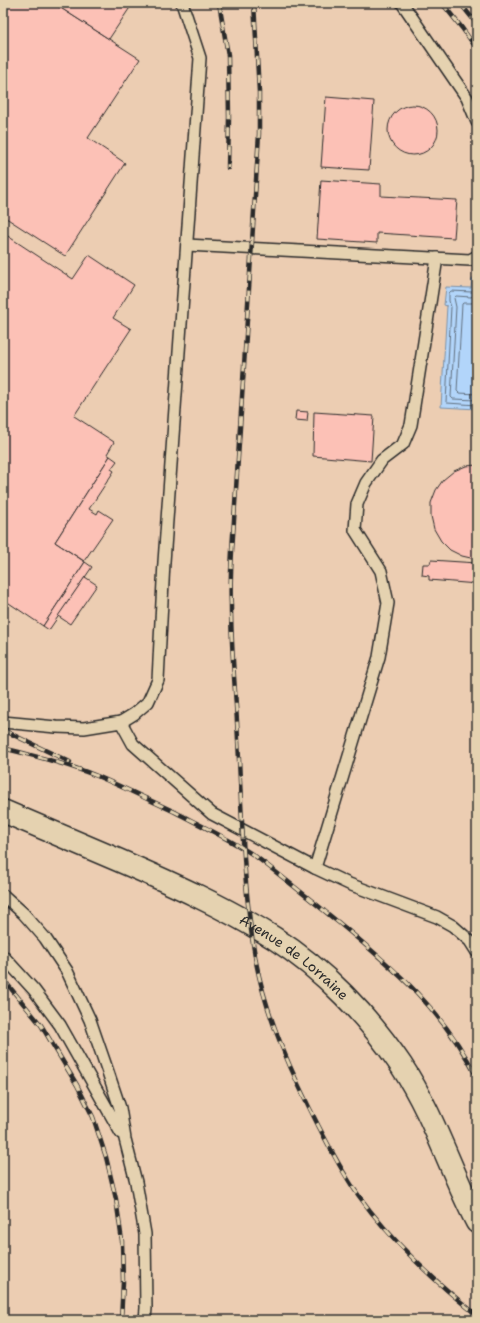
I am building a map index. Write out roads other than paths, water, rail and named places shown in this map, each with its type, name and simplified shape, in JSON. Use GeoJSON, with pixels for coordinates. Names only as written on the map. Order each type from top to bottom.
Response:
{"type":"FeatureCollection","features":[{"type":"Feature","properties":{"kind":"main road","name":"Avenue de Lorraine"},"geometry":{"type":"LineString","coordinates":[[3,811],[160,878],[223,909],[274,939],[315,969],[364,1016],[402,1066],[428,1111],[477,1222]]}},
{"type":"Feature","properties":{"kind":"lane"},"geometry":{"type":"LineString","coordinates":[[3,722],[84,728],[121,722],[134,714],[148,702],[158,680],[164,562],[200,58],[182,3]]}},
{"type":"Feature","properties":{"kind":"lane"},"geometry":{"type":"LineString","coordinates":[[402,3],[467,98],[477,122]]}},
{"type":"Feature","properties":{"kind":"lane"},"geometry":{"type":"LineString","coordinates":[[187,246],[470,260],[477,256]]}},
{"type":"Feature","properties":{"kind":"lane"},"geometry":{"type":"LineString","coordinates":[[315,868],[379,657],[388,603],[381,571],[355,530],[357,504],[366,483],[382,460],[402,444],[411,425],[437,258]]}},
{"type":"Feature","properties":{"kind":"lane"},"geometry":{"type":"LineString","coordinates":[[121,722],[133,744],[212,814],[315,868],[349,884],[442,920],[453,926],[470,941],[477,952]]}},
{"type":"Feature","properties":{"kind":"lane"},"geometry":{"type":"LineString","coordinates":[[3,895],[23,913],[45,938],[67,971],[90,1020],[120,1108],[125,1138],[136,1182],[145,1234],[145,1320]]}},
{"type":"Feature","properties":{"kind":"lane"},"geometry":{"type":"LineString","coordinates":[[3,956],[34,990],[60,1025],[125,1138]]}},
{"type":"Feature","properties":{"kind":"water"},"geometry":{"type":"Polygon","coordinates":[[[472,279],[477,279],[477,409],[441,407],[447,306],[444,305],[446,287],[471,288],[472,279]]]}},
{"type":"Feature","properties":{"kind":"railway"},"geometry":{"type":"LineString","coordinates":[[219,3],[228,55],[228,168]]}},
{"type":"Feature","properties":{"kind":"railway"},"geometry":{"type":"LineString","coordinates":[[254,3],[259,92],[259,134],[232,551],[231,592],[232,640],[244,851],[248,907],[256,962],[267,1005],[282,1047],[319,1127],[348,1179],[371,1212],[399,1244],[445,1289],[477,1315]]}},
{"type":"Feature","properties":{"kind":"railway"},"geometry":{"type":"LineString","coordinates":[[442,3],[477,49]]}},
{"type":"Feature","properties":{"kind":"railway"},"geometry":{"type":"LineString","coordinates":[[460,3],[477,24]]}},
{"type":"Feature","properties":{"kind":"railway"},"geometry":{"type":"LineString","coordinates":[[3,730],[70,762]]}},
{"type":"Feature","properties":{"kind":"railway"},"geometry":{"type":"LineString","coordinates":[[3,748],[63,764],[97,776],[175,812],[226,838],[255,856],[359,940],[398,974],[416,992],[449,1031],[477,1077]]}},
{"type":"Feature","properties":{"kind":"railway"},"geometry":{"type":"LineString","coordinates":[[3,979],[41,1025],[77,1085],[93,1117],[106,1157],[116,1199],[122,1241],[123,1282],[121,1320]]}}]}
